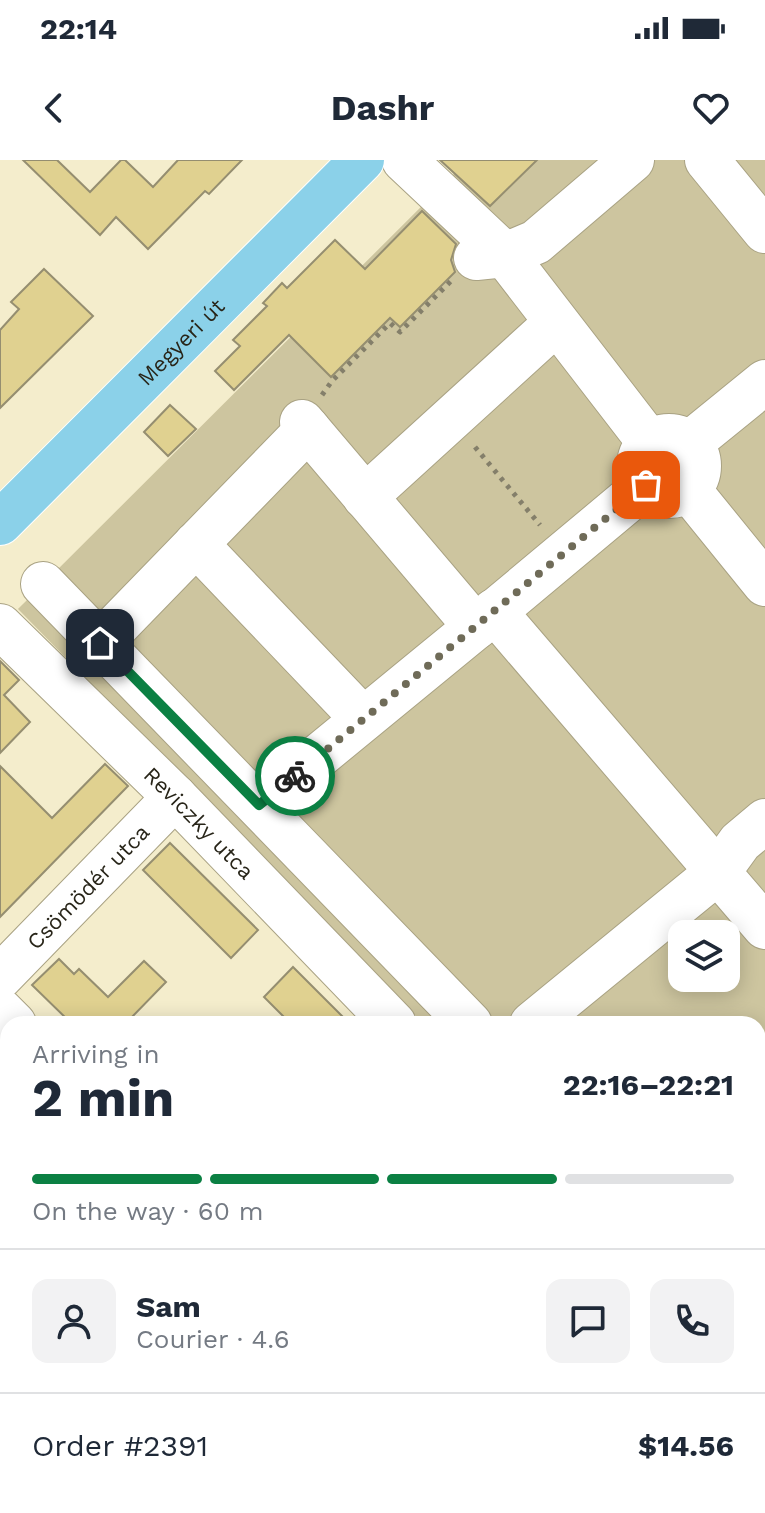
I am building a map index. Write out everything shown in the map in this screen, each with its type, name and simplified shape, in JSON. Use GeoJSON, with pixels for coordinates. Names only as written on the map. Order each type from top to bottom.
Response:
{"type":"FeatureCollection","features":[{"type":"Feature","properties":{"kind":"main road","name":"Megyeri út"},"geometry":{"type":"LineString","coordinates":[[0,523],[362,160]]}},
{"type":"Feature","properties":{"kind":"street"},"geometry":{"type":"LineString","coordinates":[[404,160],[489,257],[556,323],[765,584]]}},
{"type":"Feature","properties":{"kind":"street"},"geometry":{"type":"LineString","coordinates":[[489,257],[536,242],[632,160]]}},
{"type":"Feature","properties":{"kind":"street"},"geometry":{"type":"LineString","coordinates":[[707,160],[765,231]]}},
{"type":"Feature","properties":{"kind":"street"},"geometry":{"type":"LineString","coordinates":[[365,497],[556,323]]}},
{"type":"Feature","properties":{"kind":"street"},"geometry":{"type":"LineString","coordinates":[[259,805],[564,554],[765,382]]}},
{"type":"Feature","properties":{"kind":"street"},"geometry":{"type":"LineString","coordinates":[[100,643],[305,426],[365,497],[481,623],[500,665],[523,646],[765,927]]}},
{"type":"Feature","properties":{"kind":"street"},"geometry":{"type":"LineString","coordinates":[[196,544],[363,719]]}},
{"type":"Feature","properties":{"kind":"street"},"geometry":{"type":"LineString","coordinates":[[43,584],[462,1016]]}},
{"type":"Feature","properties":{"kind":"street","name":"Reviczky utca"},"geometry":{"type":"LineString","coordinates":[[0,626],[175,797],[386,1016]]}},
{"type":"Feature","properties":{"kind":"street","name":"Csömödér utca"},"geometry":{"type":"LineString","coordinates":[[0,977],[175,797]]}},
{"type":"Feature","properties":{"kind":"street"},"geometry":{"type":"LineString","coordinates":[[542,1016],[719,871],[740,842],[765,821]]}},
{"type":"Feature","properties":{"kind":"path"},"geometry":{"type":"LineString","coordinates":[[305,426],[332,381],[390,323],[400,332],[489,257]]}},
{"type":"Feature","properties":{"kind":"path"},"geometry":{"type":"LineString","coordinates":[[453,420],[564,554]]}},
{"type":"Feature","properties":{"kind":"shaded area"},"geometry":{"type":"Polygon","coordinates":[[[468,160],[765,160],[765,1016],[416,1016],[18,609],[468,160]]]}},
{"type":"Feature","properties":{"kind":"building"},"geometry":{"type":"Polygon","coordinates":[[[23,160],[57,160],[90,192],[121,160],[125,160],[153,187],[178,160],[242,160],[209,194],[205,191],[148,249],[116,217],[100,235],[23,160]]]}},
{"type":"Feature","properties":{"kind":"building"},"geometry":{"type":"Polygon","coordinates":[[[440,160],[537,160],[490,206],[440,160]]]}},
{"type":"Feature","properties":{"kind":"building"},"geometry":{"type":"Polygon","coordinates":[[[422,211],[456,244],[451,260],[455,272],[400,327],[390,318],[331,377],[289,335],[234,390],[215,371],[240,346],[233,340],[267,306],[263,303],[282,283],[287,288],[335,240],[365,269],[422,211]]]}},
{"type":"Feature","properties":{"kind":"building"},"geometry":{"type":"Polygon","coordinates":[[[44,269],[93,316],[0,408],[0,330],[19,309],[11,302],[44,269]]]}},
{"type":"Feature","properties":{"kind":"building"},"geometry":{"type":"Polygon","coordinates":[[[170,405],[196,429],[168,456],[144,432],[170,405]]]}},
{"type":"Feature","properties":{"kind":"building"},"geometry":{"type":"Polygon","coordinates":[[[0,661],[19,680],[4,695],[30,722],[0,753],[0,661]]]}},
{"type":"Feature","properties":{"kind":"building"},"geometry":{"type":"Polygon","coordinates":[[[105,764],[128,786],[0,917],[0,766],[52,818],[105,764]]]}},
{"type":"Feature","properties":{"kind":"building"},"geometry":{"type":"Polygon","coordinates":[[[170,843],[258,930],[231,958],[143,870],[170,843]]]}},
{"type":"Feature","properties":{"kind":"building"},"geometry":{"type":"Polygon","coordinates":[[[59,959],[74,974],[79,969],[108,997],[144,961],[166,982],[133,1016],[64,1016],[32,985],[59,959]]]}},
{"type":"Feature","properties":{"kind":"building"},"geometry":{"type":"Polygon","coordinates":[[[293,967],[342,1016],[283,1016],[264,997],[293,967]]]}},
{"type":"Feature","properties":{"kind":"way so far"},"geometry":{"type":"LineString","coordinates":[[295,776],[646,485]]}},
{"type":"Feature","properties":{"kind":"route"},"geometry":{"type":"LineString","coordinates":[[100,643],[259,805],[295,776]]}}]}
